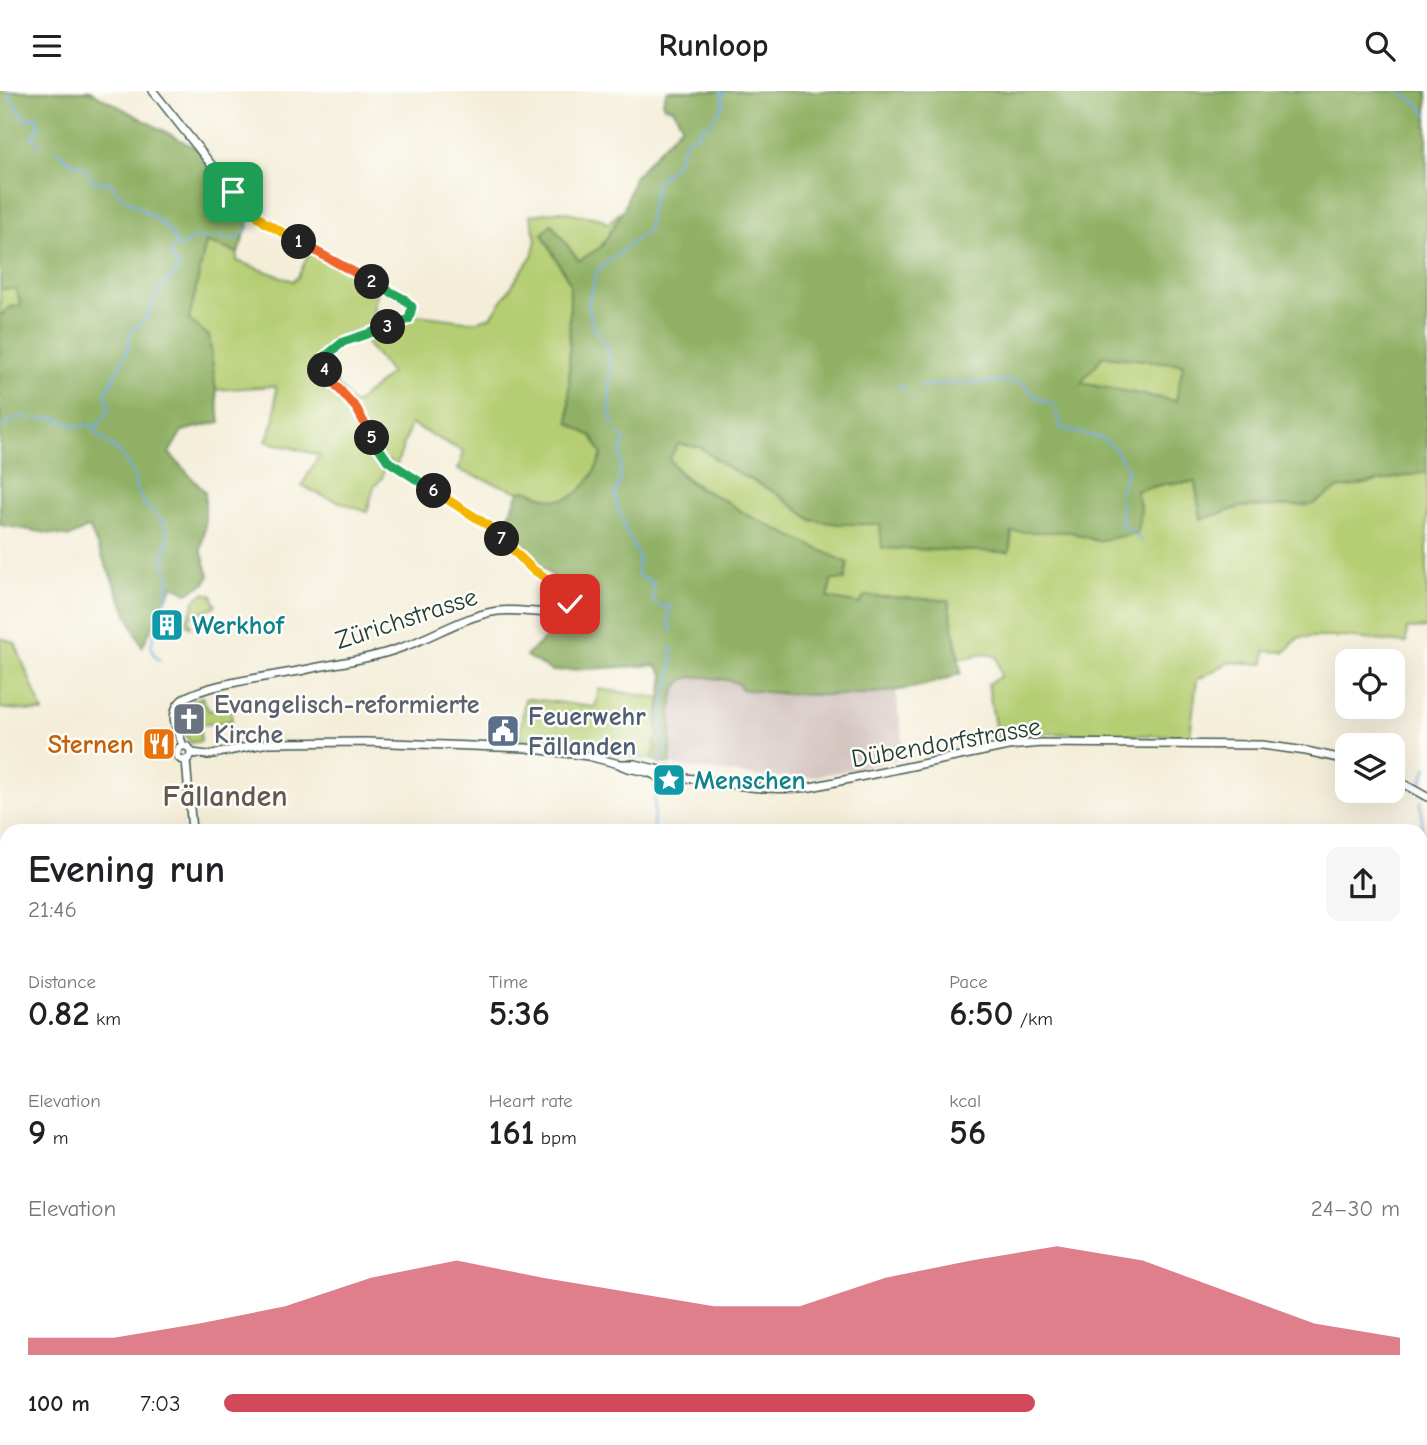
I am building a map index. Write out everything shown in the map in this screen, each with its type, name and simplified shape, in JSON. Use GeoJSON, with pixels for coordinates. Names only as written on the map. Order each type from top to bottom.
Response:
{"type":"FeatureCollection","features":[{"type":"Feature","properties":{"kind":"main road","name":"Zürichstrasse"},"geometry":{"type":"LineString","coordinates":[[153,91],[233,192],[253,213],[280,232],[411,305],[409,319],[350,339],[332,349],[325,360],[327,373],[357,409],[388,461],[491,528],[532,569],[568,592],[571,598],[569,607],[559,613],[498,611],[402,648],[370,657],[226,685],[192,695],[180,702],[174,712],[174,721],[183,745]]}},
{"type":"Feature","properties":{"kind":"main road","name":"Dübendorfstrasse"},"geometry":{"type":"LineString","coordinates":[[192,753],[208,755],[268,743],[326,741],[526,748],[567,755],[573,759],[635,764],[673,771],[678,778]]}},
{"type":"Feature","properties":{"kind":"main road","name":"Dübendorfstrasse"},"geometry":{"type":"LineString","coordinates":[[678,778],[696,778],[750,787],[811,787],[1008,746],[1041,743],[1262,745],[1335,757]]}},
{"type":"Feature","properties":{"kind":"main road"},"geometry":{"type":"LineString","coordinates":[[186,760],[179,758],[177,754],[183,745],[192,753],[186,760],[191,824]]}},
{"type":"Feature","properties":{"kind":"main road","name":"Dübendorfstrasse"},"geometry":{"type":"LineString","coordinates":[[618,764],[624,768],[651,773],[660,779],[663,786],[669,788],[676,785],[678,778]]}},
{"type":"Feature","properties":{"kind":"main road"},"geometry":{"type":"LineString","coordinates":[[660,779],[664,771]]}},
{"type":"Feature","properties":{"kind":"main road"},"geometry":{"type":"LineString","coordinates":[[1405,784],[1427,797]]}},
{"type":"Feature","properties":{"kind":"shaded area"},"geometry":{"type":"Polygon","coordinates":[[[688,677],[736,682],[742,689],[781,694],[830,696],[895,689],[906,758],[813,777],[765,777],[674,766],[671,739],[674,691],[680,682],[688,677]]]}},
{"type":"Feature","properties":{"kind":"green space"},"geometry":{"type":"Polygon","coordinates":[[[0,91],[90,91],[201,151],[242,202],[241,212],[249,222],[238,253],[206,242],[189,320],[209,336],[220,422],[182,431],[169,453],[205,492],[205,527],[201,550],[209,576],[205,583],[187,593],[173,585],[142,647],[89,527],[70,537],[0,525],[0,316],[10,307],[21,305],[16,289],[0,289],[0,91]]]}},
{"type":"Feature","properties":{"kind":"green space"},"geometry":{"type":"Polygon","coordinates":[[[667,91],[1427,91],[1427,472],[1338,489],[1311,505],[1241,507],[1201,519],[1195,482],[1164,484],[1136,491],[1141,510],[1137,533],[1097,541],[1071,532],[1012,532],[1009,552],[882,548],[880,524],[839,524],[812,520],[774,492],[725,466],[700,447],[678,444],[669,459],[681,475],[696,487],[726,501],[747,515],[848,563],[845,580],[831,580],[828,598],[860,604],[864,596],[948,600],[961,673],[910,688],[853,695],[795,694],[742,689],[737,683],[700,677],[683,680],[673,699],[671,764],[659,763],[652,757],[656,750],[654,742],[659,737],[657,728],[664,675],[656,665],[552,671],[526,656],[572,614],[577,597],[502,532],[519,492],[525,490],[552,499],[570,497],[578,493],[590,479],[602,455],[593,437],[569,423],[570,283],[542,234],[551,224],[579,261],[601,247],[624,209],[634,177],[682,125],[673,108],[664,107],[667,91]],[[1103,356],[1081,383],[1176,401],[1183,364],[1103,356]]]}},
{"type":"Feature","properties":{"kind":"green space"},"geometry":{"type":"Polygon","coordinates":[[[624,209],[601,247],[579,261],[552,224],[542,234],[570,283],[569,423],[593,437],[602,454],[595,471],[578,493],[562,500],[552,500],[525,490],[519,492],[458,470],[464,452],[411,424],[396,467],[389,461],[385,465],[382,478],[374,487],[367,512],[318,494],[302,485],[319,455],[266,441],[275,419],[276,386],[216,390],[209,336],[189,320],[206,242],[238,253],[237,261],[293,281],[298,277],[311,249],[378,289],[370,326],[339,345],[324,366],[354,405],[391,373],[360,336],[400,324],[411,314],[473,322],[491,317],[533,254],[536,239],[530,215],[561,211],[602,219],[607,224],[624,209]]]}},
{"type":"Feature","properties":{"kind":"green space"},"geometry":{"type":"Polygon","coordinates":[[[0,289],[16,289],[21,305],[0,316],[0,289]]]}},
{"type":"Feature","properties":{"kind":"green space"},"geometry":{"type":"Polygon","coordinates":[[[1103,355],[1184,364],[1176,401],[1080,383],[1103,355]]]}},
{"type":"Feature","properties":{"kind":"green space"},"geometry":{"type":"Polygon","coordinates":[[[678,444],[700,447],[725,466],[774,492],[812,520],[839,524],[880,524],[883,548],[1009,552],[1012,532],[1071,532],[1097,541],[1141,510],[1136,491],[1164,484],[1195,482],[1201,519],[1241,507],[1311,505],[1338,489],[1427,472],[1427,628],[1407,629],[1406,643],[1342,637],[1299,637],[1285,652],[1265,651],[1264,664],[1229,662],[1197,680],[1190,736],[1027,733],[997,739],[988,684],[1001,676],[997,657],[986,653],[959,659],[948,600],[860,604],[828,598],[831,580],[755,521],[685,477],[677,469],[669,459],[678,444]]]}},
{"type":"Feature","properties":{"kind":"green space"},"geometry":{"type":"Polygon","coordinates":[[[204,593],[212,595],[216,606],[189,617],[191,627],[185,623],[194,605],[193,601],[204,593]]]}},
{"type":"Feature","properties":{"kind":"green space"},"geometry":{"type":"Polygon","coordinates":[[[0,638],[15,643],[43,712],[0,708],[0,638]]]}},
{"type":"Feature","properties":{"kind":"green space"},"geometry":{"type":"Polygon","coordinates":[[[599,689],[661,698],[659,761],[519,739],[525,698],[595,707],[599,689]]]}},
{"type":"Feature","properties":{"kind":"green space"},"geometry":{"type":"Polygon","coordinates":[[[202,697],[209,711],[231,707],[232,721],[199,725],[201,741],[191,743],[182,728],[180,715],[187,705],[202,697]]]}},
{"type":"Feature","properties":{"kind":"waterway"},"geometry":{"type":"LineString","coordinates":[[11,91],[10,98],[27,120],[38,117],[39,127],[32,137],[42,148]]}},
{"type":"Feature","properties":{"kind":"waterway"},"geometry":{"type":"LineString","coordinates":[[613,427],[610,416],[609,350],[592,324],[588,304],[597,270],[647,231],[656,182],[676,164],[687,138],[696,136],[701,126],[708,127],[724,104],[721,99],[724,95],[720,91]]}},
{"type":"Feature","properties":{"kind":"waterway"},"geometry":{"type":"LineString","coordinates":[[1398,91],[1418,103],[1427,115]]}},
{"type":"Feature","properties":{"kind":"waterway"},"geometry":{"type":"LineString","coordinates":[[56,150],[70,162],[82,165],[94,182],[111,183],[118,193],[165,227],[176,241],[171,255],[177,265],[177,272],[160,290],[145,320],[130,332],[128,349],[105,395],[110,408],[96,428]]}},
{"type":"Feature","properties":{"kind":"waterway"},"geometry":{"type":"LineString","coordinates":[[217,236],[235,239],[250,227]]}},
{"type":"Feature","properties":{"kind":"waterway"},"geometry":{"type":"LineString","coordinates":[[175,246],[181,247],[194,238],[210,239]]}},
{"type":"Feature","properties":{"kind":"waterway"},"geometry":{"type":"LineString","coordinates":[[919,386],[1006,381],[1023,384],[1036,397],[1054,405]]}},
{"type":"Feature","properties":{"kind":"waterway"},"geometry":{"type":"LineString","coordinates":[[897,387],[906,387]]}},
{"type":"Feature","properties":{"kind":"waterway"},"geometry":{"type":"LineString","coordinates":[[1056,411],[1061,428],[1100,438],[1113,446],[1123,461]]}},
{"type":"Feature","properties":{"kind":"waterway"},"geometry":{"type":"LineString","coordinates":[[0,428],[20,416],[32,419]]}},
{"type":"Feature","properties":{"kind":"waterway"},"geometry":{"type":"LineString","coordinates":[[39,419],[56,418],[77,427],[89,425],[95,428]]}},
{"type":"Feature","properties":{"kind":"waterway"},"geometry":{"type":"LineString","coordinates":[[96,429],[97,434],[121,454],[135,476],[136,489],[146,506],[165,523],[168,532],[164,562],[169,578],[168,588],[151,645],[153,653],[160,661]]}},
{"type":"Feature","properties":{"kind":"waterway"},"geometry":{"type":"LineString","coordinates":[[619,434],[625,441],[621,449],[620,480],[615,495],[619,512],[639,558],[639,576],[653,583],[653,602],[659,606],[670,606],[668,618],[672,631]]}},
{"type":"Feature","properties":{"kind":"waterway"},"geometry":{"type":"LineString","coordinates":[[1120,492],[1128,469],[1126,465]]}},
{"type":"Feature","properties":{"kind":"waterway"},"geometry":{"type":"LineString","coordinates":[[1121,500],[1121,523],[1142,541]]}},
{"type":"Feature","properties":{"kind":"waterway"},"geometry":{"type":"LineString","coordinates":[[661,761],[665,746],[661,720],[672,667],[672,647]]}},
{"type":"Feature","properties":{"kind":"waterway"},"geometry":{"type":"LineString","coordinates":[[1421,783],[1427,767]]}},
{"type":"Feature","properties":{"kind":"waterway"},"geometry":{"type":"LineString","coordinates":[[653,824],[655,794]]}},
{"type":"Feature","properties":{"kind":"waterway"},"geometry":{"type":"LineString","coordinates":[[1421,801],[1422,824]]}},
{"type":"Feature","properties":{"kind":"place","name":"Werkhof"},"geometry":{"type":"Point","coordinates":[167,625]}},
{"type":"Feature","properties":{"kind":"place","name":"Evangelisch-reformierte Kirche"},"geometry":{"type":"Point","coordinates":[189,719]}},
{"type":"Feature","properties":{"kind":"place","name":"Feuerwehr Fällanden"},"geometry":{"type":"Point","coordinates":[503,731]}},
{"type":"Feature","properties":{"kind":"place","name":"Sternen"},"geometry":{"type":"Point","coordinates":[159,744]}},
{"type":"Feature","properties":{"kind":"place","name":"Menschen"},"geometry":{"type":"Point","coordinates":[669,780]}},
{"type":"Feature","properties":{"kind":"district","name":"Fällanden"},"geometry":{"type":"Point","coordinates":[225,796]}},
{"type":"Feature","properties":{"kind":"route"},"geometry":{"type":"LineString","coordinates":[[233,192],[253,213],[272,227],[410,304],[412,312],[409,319],[350,339],[332,349],[325,360],[327,373],[357,409],[388,461],[486,524],[532,569],[568,592],[570,604]]}}]}
